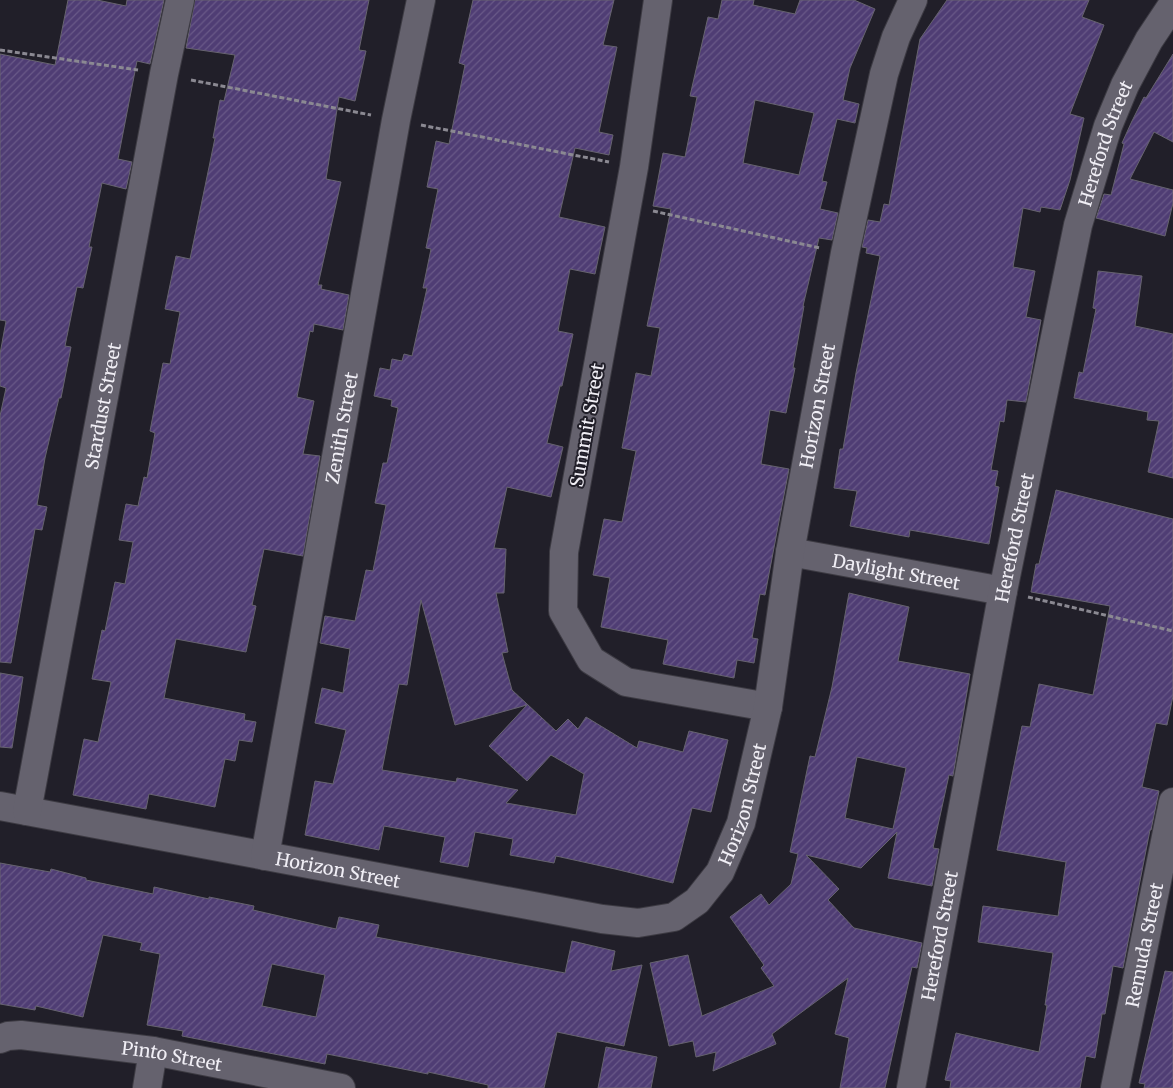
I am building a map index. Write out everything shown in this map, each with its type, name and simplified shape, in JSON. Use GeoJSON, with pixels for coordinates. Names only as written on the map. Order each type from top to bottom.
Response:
{"type":"FeatureCollection","features":[{"type":"Feature","properties":{"kind":"street","name":"Stardust Street"},"geometry":{"type":"LineString","coordinates":[[27,811],[164,74],[180,0]]}},
{"type":"Feature","properties":{"kind":"street","name":"Zenith Street"},"geometry":{"type":"LineString","coordinates":[[265,856],[396,120],[421,0]]}},
{"type":"Feature","properties":{"kind":"street","name":"Summit Street"},"geometry":{"type":"LineString","coordinates":[[658,0],[634,167],[564,552],[563,611],[590,660],[626,682],[768,707]]}},
{"type":"Feature","properties":{"kind":"street","name":"Horizon Street"},"geometry":{"type":"LineString","coordinates":[[0,806],[602,920],[638,923],[674,917],[697,901],[720,872],[741,823],[768,707],[790,552],[845,253],[884,74],[896,37],[913,0]]}},
{"type":"Feature","properties":{"kind":"street","name":"Hereford Street"},"geometry":{"type":"LineString","coordinates":[[911,1088],[1003,591],[1078,225],[1108,126],[1125,85],[1149,40],[1173,4]]}},
{"type":"Feature","properties":{"kind":"street","name":"Daylight Street"},"geometry":{"type":"LineString","coordinates":[[790,552],[1003,591]]}},
{"type":"Feature","properties":{"kind":"street","name":"Remuda Street"},"geometry":{"type":"LineString","coordinates":[[1115,1088],[1173,802]]}},
{"type":"Feature","properties":{"kind":"street","name":"Pinto Street"},"geometry":{"type":"LineString","coordinates":[[0,1039],[21,1035],[153,1051],[341,1088]]}},
{"type":"Feature","properties":{"kind":"street"},"geometry":{"type":"LineString","coordinates":[[147,1088],[153,1051]]}},
{"type":"Feature","properties":{"kind":"path"},"geometry":{"type":"LineString","coordinates":[[0,50],[164,74],[634,167]]}},
{"type":"Feature","properties":{"kind":"path"},"geometry":{"type":"LineString","coordinates":[[627,205],[845,253]]}},
{"type":"Feature","properties":{"kind":"path"},"geometry":{"type":"LineString","coordinates":[[1003,591],[1173,631]]}},
{"type":"Feature","properties":{"kind":"building"},"geometry":{"type":"Polygon","coordinates":[[[68,0],[97,0],[126,6],[127,0],[164,0],[150,64],[137,61],[118,159],[132,162],[126,189],[102,183],[89,247],[92,247],[83,288],[77,287],[65,346],[71,347],[61,398],[59,398],[45,458],[37,505],[47,507],[42,530],[35,529],[11,663],[0,662],[0,416],[6,388],[0,386],[0,354],[6,321],[0,320],[0,54],[55,65],[68,0]]]}},
{"type":"Feature","properties":{"kind":"building"},"geometry":{"type":"Polygon","coordinates":[[[195,0],[369,0],[359,50],[366,51],[355,101],[339,97],[326,179],[341,182],[318,285],[322,285],[321,289],[349,295],[343,330],[314,324],[313,332],[310,331],[297,397],[314,401],[303,454],[320,456],[303,556],[264,549],[252,605],[256,606],[246,652],[176,639],[164,698],[245,714],[244,720],[256,722],[252,742],[239,740],[235,761],[225,759],[215,807],[149,794],[146,809],[73,795],[84,739],[98,742],[111,682],[92,679],[102,630],[105,631],[115,582],[125,584],[133,542],[119,540],[126,504],[138,506],[144,477],[147,478],[155,433],[150,431],[163,363],[170,364],[180,312],[165,309],[176,256],[190,259],[215,138],[213,138],[220,100],[224,101],[235,55],[186,48],[195,0]]]}},
{"type":"Feature","properties":{"kind":"building"},"geometry":{"type":"Polygon","coordinates":[[[473,0],[614,0],[603,45],[617,47],[599,132],[613,135],[609,155],[575,148],[559,217],[605,227],[595,274],[570,269],[558,331],[573,334],[547,443],[563,447],[551,497],[507,487],[494,548],[506,549],[504,593],[496,593],[508,652],[502,653],[512,690],[556,731],[568,719],[578,729],[586,717],[637,748],[639,741],[683,752],[689,731],[728,740],[711,812],[692,808],[673,883],[556,856],[554,863],[510,855],[513,839],[475,832],[468,867],[440,862],[445,837],[384,826],[379,850],[305,835],[315,781],[333,784],[346,730],[315,723],[322,688],[343,693],[350,649],[320,643],[325,616],[355,621],[366,570],[373,571],[386,505],[375,503],[383,463],[387,463],[398,408],[391,406],[392,400],[374,396],[380,368],[390,370],[392,359],[402,361],[404,354],[412,356],[427,288],[423,288],[431,249],[426,248],[438,189],[427,187],[436,141],[449,144],[465,65],[459,63],[473,0]],[[421,600],[407,685],[399,684],[382,770],[456,782],[457,778],[518,790],[506,803],[576,815],[584,774],[551,755],[527,781],[489,746],[527,705],[455,725],[421,600]]]}},
{"type":"Feature","properties":{"kind":"building"},"geometry":{"type":"Polygon","coordinates":[[[722,0],[754,0],[753,5],[795,14],[800,0],[854,0],[875,9],[850,68],[843,100],[859,104],[855,123],[837,119],[822,181],[827,182],[820,209],[838,213],[832,240],[819,238],[803,306],[793,368],[795,368],[786,413],[770,410],[761,464],[789,469],[765,595],[760,594],[752,638],[758,639],[754,663],[737,660],[734,678],[663,664],[668,640],[601,627],[610,578],[593,575],[604,519],[622,522],[636,451],[622,448],[636,373],[651,376],[660,328],[647,326],[671,209],[653,206],[663,153],[685,157],[697,97],[690,96],[708,17],[718,19],[722,0]],[[755,100],[743,163],[799,175],[814,113],[755,100]]]}},
{"type":"Feature","properties":{"kind":"building"},"geometry":{"type":"Polygon","coordinates":[[[947,0],[1089,0],[1082,17],[1104,25],[1070,114],[1084,118],[1070,180],[1060,210],[1041,207],[1040,212],[1023,208],[1013,267],[1035,271],[1026,317],[1041,320],[1026,402],[1007,400],[1004,422],[1000,421],[991,470],[998,471],[995,486],[999,487],[989,544],[910,530],[909,537],[850,526],[857,491],[834,488],[840,449],[843,449],[856,373],[880,256],[866,253],[867,248],[862,247],[868,220],[880,222],[884,204],[889,205],[920,39],[947,0]]]}},
{"type":"Feature","properties":{"kind":"building"},"geometry":{"type":"Polygon","coordinates":[[[1173,54],[1173,142],[1154,132],[1130,179],[1173,190],[1173,203],[1165,236],[1096,218],[1104,194],[1111,195],[1124,144],[1122,143],[1132,121],[1144,97],[1146,98],[1173,54]]]}},
{"type":"Feature","properties":{"kind":"building"},"geometry":{"type":"Polygon","coordinates":[[[1098,271],[1142,276],[1135,326],[1173,334],[1173,478],[1148,472],[1159,421],[1147,420],[1148,412],[1074,398],[1079,372],[1083,373],[1096,309],[1093,308],[1098,271]]]}},
{"type":"Feature","properties":{"kind":"building"},"geometry":{"type":"Polygon","coordinates":[[[1056,490],[1173,519],[1173,696],[1167,725],[1156,723],[1142,787],[1159,791],[1123,968],[1113,966],[1105,1014],[1102,1014],[1095,1058],[1086,1056],[1080,1088],[950,1088],[951,1081],[945,1080],[956,1033],[1039,1052],[1053,953],[978,942],[983,906],[1058,916],[1066,862],[997,850],[1022,726],[1030,727],[1039,684],[1093,695],[1110,606],[1031,592],[1036,564],[1039,564],[1056,490]]]}},
{"type":"Feature","properties":{"kind":"building"},"geometry":{"type":"Polygon","coordinates":[[[849,593],[909,607],[898,661],[970,674],[953,776],[949,775],[933,848],[939,849],[932,886],[888,878],[897,832],[861,868],[806,855],[839,889],[828,900],[854,928],[922,943],[917,968],[912,967],[885,1088],[840,1088],[849,1038],[835,1034],[848,978],[772,1034],[776,1044],[713,1071],[716,1052],[696,1057],[693,1041],[669,1046],[650,963],[688,955],[702,1016],[774,986],[761,968],[764,965],[730,917],[761,894],[769,905],[791,884],[798,854],[790,852],[810,756],[815,757],[832,687],[849,593]],[[857,757],[845,818],[893,829],[906,768],[857,757]]]}},
{"type":"Feature","properties":{"kind":"building"},"geometry":{"type":"Polygon","coordinates":[[[0,673],[23,677],[12,748],[0,747],[0,673]]]}},
{"type":"Feature","properties":{"kind":"building"},"geometry":{"type":"Polygon","coordinates":[[[0,863],[50,872],[51,869],[86,878],[86,880],[153,894],[154,887],[209,899],[209,897],[254,906],[253,910],[336,929],[339,917],[379,925],[376,937],[565,973],[572,941],[615,951],[611,971],[642,965],[624,1046],[557,1032],[544,1088],[488,1088],[488,1085],[428,1072],[428,1074],[327,1054],[325,1064],[182,1036],[183,1031],[147,1025],[160,954],[140,950],[142,943],[103,935],[83,1017],[36,1006],[35,1010],[0,1004],[0,863]],[[272,964],[262,1006],[316,1017],[325,975],[272,964]]]}},
{"type":"Feature","properties":{"kind":"building"},"geometry":{"type":"Polygon","coordinates":[[[1165,971],[1173,972],[1173,1088],[1144,1088],[1145,1084],[1139,1083],[1165,971]]]}},
{"type":"Feature","properties":{"kind":"building"},"geometry":{"type":"Polygon","coordinates":[[[606,1047],[657,1057],[651,1088],[598,1088],[606,1047]]]}}]}
